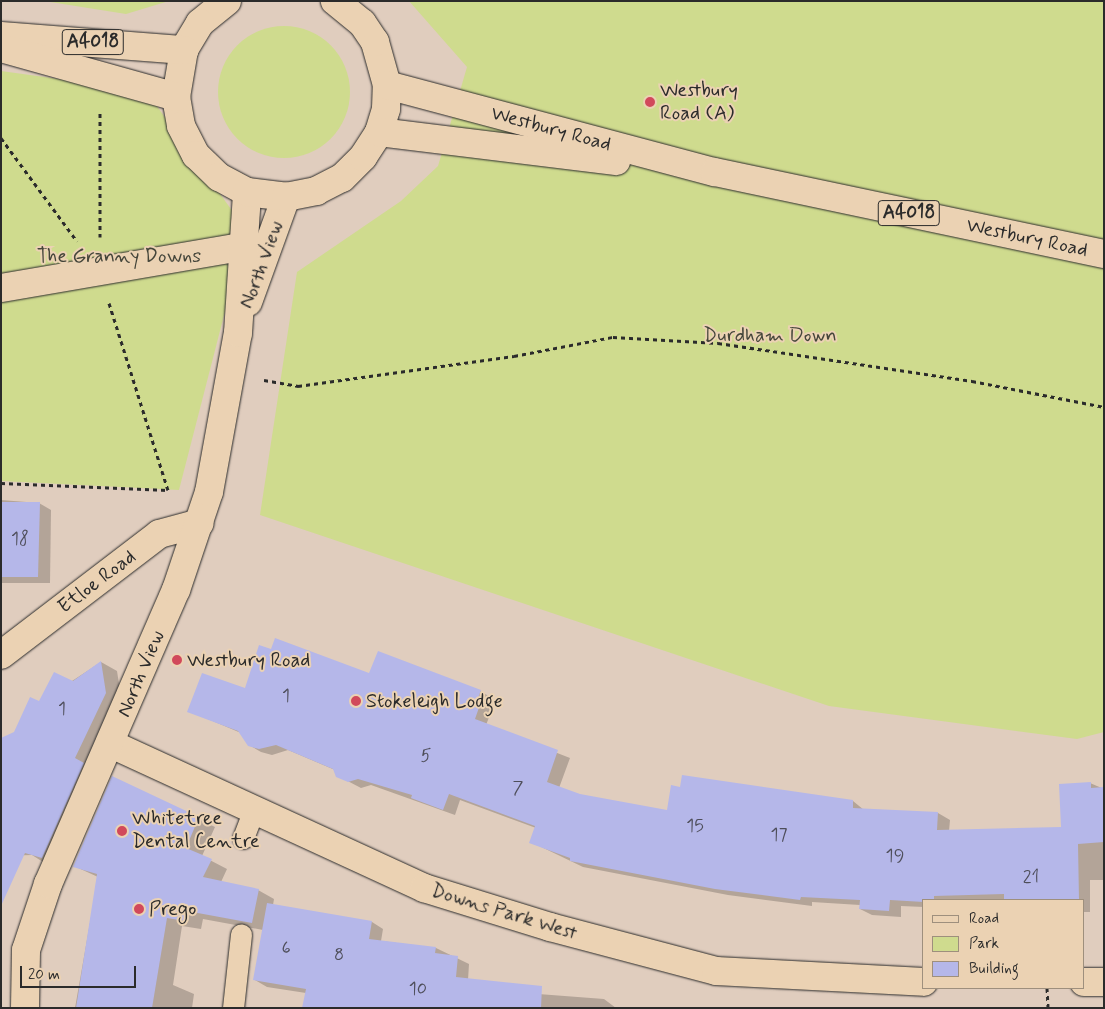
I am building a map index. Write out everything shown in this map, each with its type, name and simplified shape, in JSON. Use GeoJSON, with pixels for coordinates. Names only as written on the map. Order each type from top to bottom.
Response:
{"type":"FeatureCollection","features":[{"type":"Feature","properties":{"kind":"main road"},"geometry":{"type":"LineString","coordinates":[[227,1],[200,23],[184,50],[176,97],[181,126],[196,154],[219,177],[248,192],[286,198],[316,192],[342,178],[363,157],[379,132],[386,109],[387,85],[375,42],[342,3]]}},
{"type":"Feature","properties":{"kind":"main road","name":"A4018"},"geometry":{"type":"LineString","coordinates":[[1,36],[184,50]]}},
{"type":"Feature","properties":{"kind":"main road","name":"A4018"},"geometry":{"type":"LineString","coordinates":[[1,48],[176,97]]}},
{"type":"Feature","properties":{"kind":"main road","name":"Westbury Road"},"geometry":{"type":"LineString","coordinates":[[387,85],[715,172],[1104,254]]}},
{"type":"Feature","properties":{"kind":"main road","name":"Westbury Road"},"geometry":{"type":"LineString","coordinates":[[379,132],[715,172]]}},
{"type":"Feature","properties":{"kind":"main road","name":"North View"},"geometry":{"type":"LineString","coordinates":[[25,1008],[26,950],[48,884],[111,744],[176,590],[209,492],[238,333],[242,247],[248,192]]}},
{"type":"Feature","properties":{"kind":"main road","name":"North View"},"geometry":{"type":"LineString","coordinates":[[238,333],[286,198]]}},
{"type":"Feature","properties":{"kind":"main road"},"geometry":{"type":"LineString","coordinates":[[1,288],[242,247]]}},
{"type":"Feature","properties":{"kind":"main road","name":"Etloe Road"},"geometry":{"type":"LineString","coordinates":[[1,655],[159,534],[200,523]]}},
{"type":"Feature","properties":{"kind":"main road","name":"Downs Park West"},"geometry":{"type":"LineString","coordinates":[[111,744],[424,888],[550,927],[707,969],[922,982]]}},
{"type":"Feature","properties":{"kind":"main road"},"geometry":{"type":"LineString","coordinates":[[1085,982],[1104,982]]}},
{"type":"Feature","properties":{"kind":"lane"},"geometry":{"type":"LineString","coordinates":[[243,838],[254,810]]}},
{"type":"Feature","properties":{"kind":"lane"},"geometry":{"type":"LineString","coordinates":[[233,1008],[241,934]]}},
{"type":"Feature","properties":{"kind":"path"},"geometry":{"type":"LineString","coordinates":[[100,76],[100,272]]}},
{"type":"Feature","properties":{"kind":"path"},"geometry":{"type":"LineString","coordinates":[[232,370],[274,384],[298,386],[514,356],[614,337],[718,343],[972,381],[1104,407]]}},
{"type":"Feature","properties":{"kind":"path"},"geometry":{"type":"LineString","coordinates":[[1,483],[209,492]]}},
{"type":"Feature","properties":{"kind":"path"},"geometry":{"type":"LineString","coordinates":[[1047,989],[1048,1008]]}},
{"type":"Feature","properties":{"kind":"green space"},"geometry":{"type":"Polygon","coordinates":[[[44,1],[169,1],[126,14],[44,1]]]}},
{"type":"Feature","properties":{"kind":"green space","name":"Durdham Down"},"geometry":{"type":"Polygon","coordinates":[[[409,1],[1104,1],[1104,732],[1077,739],[829,706],[260,515],[297,272],[401,201],[438,166],[467,67],[409,1]]]}},
{"type":"Feature","properties":{"kind":"green space"},"geometry":{"type":"Polygon","coordinates":[[[284,26],[297,27],[309,31],[331,45],[345,67],[349,79],[349,105],[345,117],[331,139],[309,153],[297,157],[284,158],[271,157],[259,153],[237,139],[223,117],[219,105],[218,92],[219,79],[223,67],[237,45],[259,31],[271,27],[284,26]]]}},
{"type":"Feature","properties":{"kind":"green space","name":"The Granny Downs"},"geometry":{"type":"Polygon","coordinates":[[[1,71],[146,91],[246,230],[179,490],[1,481],[1,71]]]}},
{"type":"Feature","properties":{"kind":"building"},"geometry":{"type":"Polygon","coordinates":[[[1,502],[40,502],[38,577],[1,577],[1,502]]]}},
{"type":"Feature","properties":{"kind":"building"},"geometry":{"type":"Polygon","coordinates":[[[275,638],[369,673],[378,651],[481,690],[478,698],[482,699],[475,719],[558,750],[547,782],[580,794],[667,810],[671,785],[680,787],[682,775],[853,800],[853,808],[938,812],[937,830],[1061,827],[1059,784],[1091,782],[1091,788],[1104,787],[1104,842],[1078,844],[1079,899],[1004,899],[1004,894],[934,896],[934,899],[922,899],[922,902],[890,900],[889,911],[859,909],[860,900],[801,897],[800,900],[715,889],[570,861],[570,858],[529,843],[535,826],[449,794],[443,810],[411,798],[412,795],[358,779],[348,782],[336,777],[333,769],[276,745],[259,749],[248,746],[238,731],[187,712],[202,673],[245,688],[259,645],[271,649],[275,638]]]}},
{"type":"Feature","properties":{"kind":"building"},"geometry":{"type":"Polygon","coordinates":[[[101,661],[106,693],[75,758],[84,763],[42,858],[25,853],[1,906],[1,738],[14,732],[30,697],[39,701],[54,672],[73,681],[101,661]]]}},
{"type":"Feature","properties":{"kind":"building"},"geometry":{"type":"Polygon","coordinates":[[[112,776],[199,817],[186,848],[212,859],[203,877],[259,889],[252,923],[187,911],[185,921],[167,918],[152,1008],[76,1008],[97,874],[73,867],[112,776]]]}},
{"type":"Feature","properties":{"kind":"building"},"geometry":{"type":"Polygon","coordinates":[[[267,903],[372,921],[369,939],[436,947],[435,953],[458,956],[456,977],[542,986],[541,1008],[302,1008],[306,989],[253,980],[267,903]]]}},
{"type":"Feature","properties":{"kind":"place","name":"Westbury Road (A)"},"geometry":{"type":"Point","coordinates":[650,102]}},
{"type":"Feature","properties":{"kind":"place","name":"Westbury Road"},"geometry":{"type":"Point","coordinates":[177,660]}},
{"type":"Feature","properties":{"kind":"place","name":"Stokeleigh Lodge"},"geometry":{"type":"Point","coordinates":[356,701]}},
{"type":"Feature","properties":{"kind":"place","name":"Whitetree Dental Centre"},"geometry":{"type":"Point","coordinates":[122,831]}},
{"type":"Feature","properties":{"kind":"place","name":"Prego"},"geometry":{"type":"Point","coordinates":[139,909]}}]}
